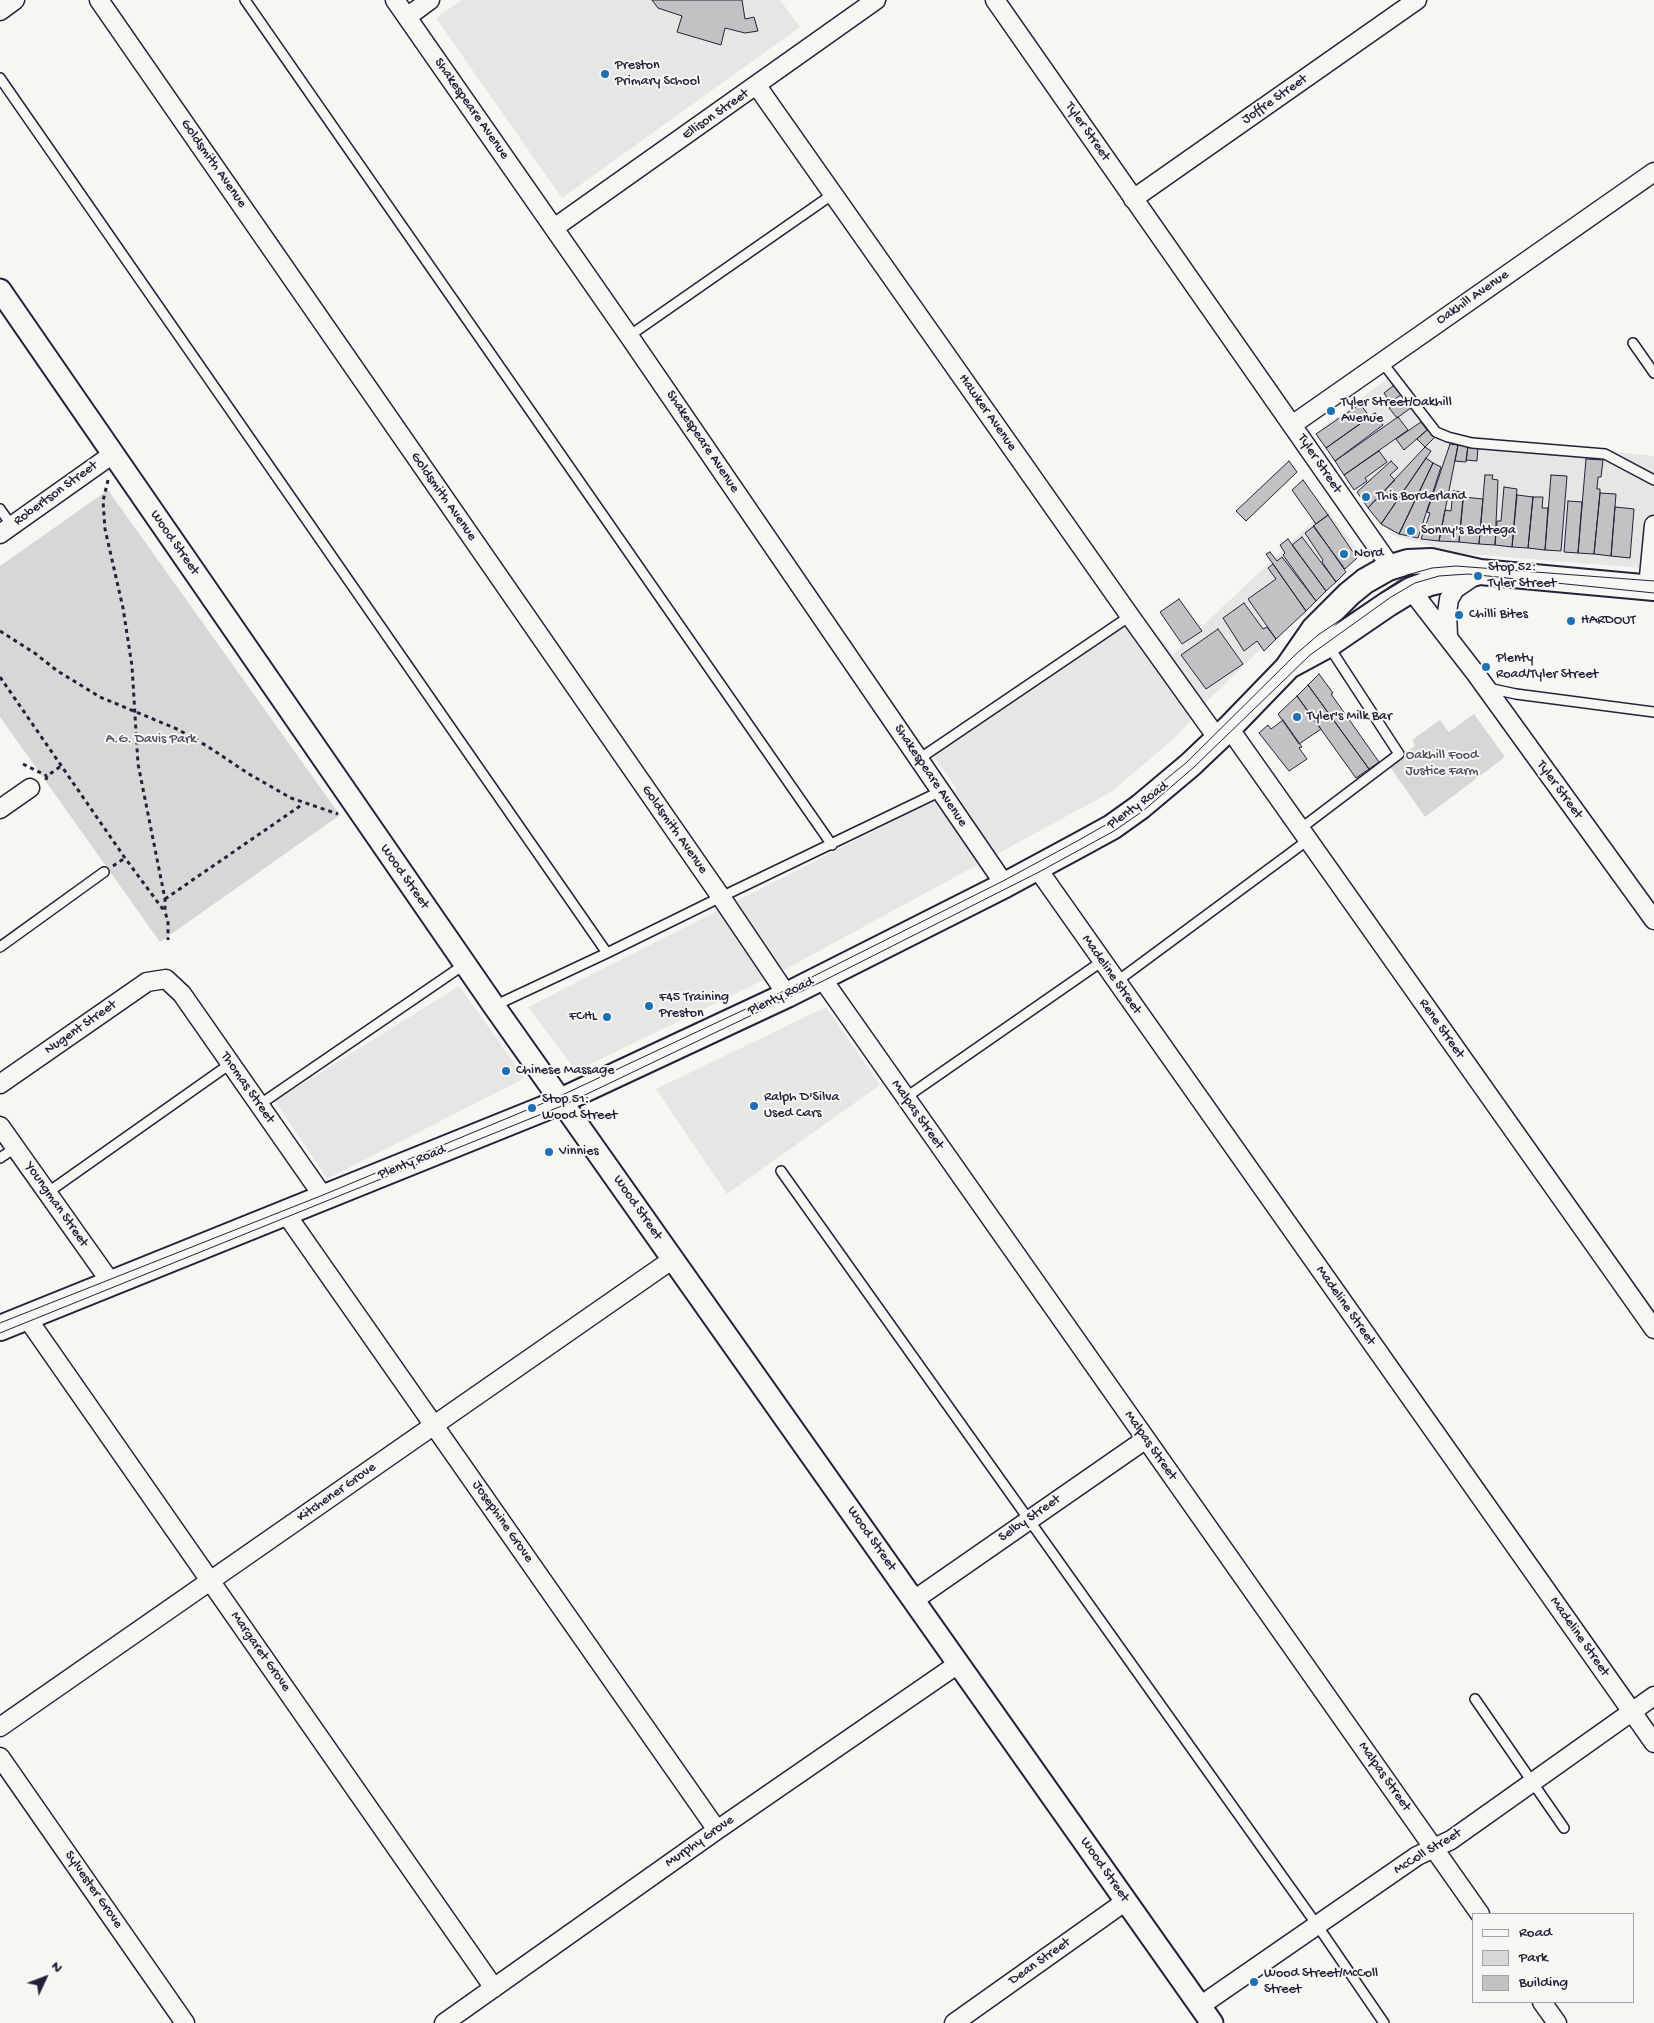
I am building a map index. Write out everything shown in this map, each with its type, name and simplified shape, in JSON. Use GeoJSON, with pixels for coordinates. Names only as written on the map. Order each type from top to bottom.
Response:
{"type":"FeatureCollection","features":[{"type":"Feature","properties":{"kind":"main road","name":"Plenty Road"},"geometry":{"type":"LineString","coordinates":[[0,1328],[325,1199],[561,1101],[821,977],[1005,885],[1112,827],[1140,807],[1190,765],[1224,733],[1286,668],[1314,629],[1349,594],[1391,567],[1408,562],[1431,561],[1480,572],[1651,588]]}},
{"type":"Feature","properties":{"kind":"main road","name":"Tyler Street"},"geometry":{"type":"LineString","coordinates":[[1391,567],[1411,590]]}},
{"type":"Feature","properties":{"kind":"main road","name":"Plenty Road"},"geometry":{"type":"LineString","coordinates":[[1286,668],[1328,646],[1411,590],[1430,583],[1480,572]]}},
{"type":"Feature","properties":{"kind":"street"},"geometry":{"type":"LineString","coordinates":[[0,11],[15,0]]}},
{"type":"Feature","properties":{"kind":"street","name":"Goldsmith Avenue"},"geometry":{"type":"LineString","coordinates":[[99,0],[721,896],[786,994]]}},
{"type":"Feature","properties":{"kind":"street","name":"Shakespeare Avenue"},"geometry":{"type":"LineString","coordinates":[[395,0],[629,336],[1005,885]]}},
{"type":"Feature","properties":{"kind":"street"},"geometry":{"type":"LineString","coordinates":[[407,17],[430,0]]}},
{"type":"Feature","properties":{"kind":"street","name":"Ellison Street"},"geometry":{"type":"LineString","coordinates":[[554,228],[876,0]]}},
{"type":"Feature","properties":{"kind":"street","name":"Tyler Street"},"geometry":{"type":"LineString","coordinates":[[995,0],[1391,567]]}},
{"type":"Feature","properties":{"kind":"street","name":"Joffre Street"},"geometry":{"type":"LineString","coordinates":[[1133,199],[1417,0]]}},
{"type":"Feature","properties":{"kind":"street","name":"Hawker Avenue"},"geometry":{"type":"LineString","coordinates":[[757,86],[1130,616],[1224,733]]}},
{"type":"Feature","properties":{"kind":"street","name":"Oakhill Avenue"},"geometry":{"type":"LineString","coordinates":[[1292,425],[1654,172]]}},
{"type":"Feature","properties":{"kind":"street","name":"Wood Street"},"geometry":{"type":"LineString","coordinates":[[0,290],[494,1006],[1206,2015]]}},
{"type":"Feature","properties":{"kind":"street","name":"Robertson Street"},"geometry":{"type":"LineString","coordinates":[[6,530],[112,454]]}},
{"type":"Feature","properties":{"kind":"street"},"geometry":{"type":"LineString","coordinates":[[1651,588],[1654,525]]}},
{"type":"Feature","properties":{"kind":"street"},"geometry":{"type":"LineString","coordinates":[[1448,637],[1447,613],[1451,595],[1459,586],[1480,572]]}},
{"type":"Feature","properties":{"kind":"street","name":"Tyler Street"},"geometry":{"type":"LineString","coordinates":[[1411,590],[1448,637],[1654,920]]}},
{"type":"Feature","properties":{"kind":"street","name":"Rene Street"},"geometry":{"type":"LineString","coordinates":[[1224,733],[1304,834],[1654,1329]]}},
{"type":"Feature","properties":{"kind":"street"},"geometry":{"type":"LineString","coordinates":[[0,809],[30,788]]}},
{"type":"Feature","properties":{"kind":"street","name":"Madeline Street"},"geometry":{"type":"LineString","coordinates":[[1037,868],[1101,962],[1654,1744]]}},
{"type":"Feature","properties":{"kind":"street","name":"Malpas Street"},"geometry":{"type":"LineString","coordinates":[[821,977],[1479,1913]]}},
{"type":"Feature","properties":{"kind":"street","name":"Thomas Street"},"geometry":{"type":"LineString","coordinates":[[166,979],[182,994],[325,1199]]}},
{"type":"Feature","properties":{"kind":"street","name":"Nugent Street"},"geometry":{"type":"LineString","coordinates":[[0,1084],[147,982],[166,979]]}},
{"type":"Feature","properties":{"kind":"street","name":"Youngman Street"},"geometry":{"type":"LineString","coordinates":[[0,1126],[112,1284]]}},
{"type":"Feature","properties":{"kind":"street","name":"Josephine Grove"},"geometry":{"type":"LineString","coordinates":[[286,1214],[717,1830]]}},
{"type":"Feature","properties":{"kind":"street","name":"Kitchener Grove"},"geometry":{"type":"LineString","coordinates":[[0,1727],[673,1259]]}},
{"type":"Feature","properties":{"kind":"street","name":"Margaret Grove"},"geometry":{"type":"LineString","coordinates":[[27,1318],[494,1988]]}},
{"type":"Feature","properties":{"kind":"street","name":"Selby Street"},"geometry":{"type":"LineString","coordinates":[[914,1600],[1146,1439]]}},
{"type":"Feature","properties":{"kind":"street","name":"Murphy Grove"},"geometry":{"type":"LineString","coordinates":[[444,2023],[717,1830],[958,1664]]}},
{"type":"Feature","properties":{"kind":"street","name":"McColl Street"},"geometry":{"type":"LineString","coordinates":[[1206,2015],[1317,1925],[1417,1856],[1451,1840],[1654,1696]]}},
{"type":"Feature","properties":{"kind":"street","name":"Sylvester Grove"},"geometry":{"type":"LineString","coordinates":[[0,1757],[185,2023]]}},
{"type":"Feature","properties":{"kind":"street","name":"Dean Street"},"geometry":{"type":"LineString","coordinates":[[954,2023],[1126,1901]]}},
{"type":"Feature","properties":{"kind":"street"},"geometry":{"type":"LineString","coordinates":[[1543,2003],[1557,2023]]}},
{"type":"Feature","properties":{"kind":"lane"},"geometry":{"type":"LineString","coordinates":[[245,0],[832,845]]}},
{"type":"Feature","properties":{"kind":"lane"},"geometry":{"type":"LineString","coordinates":[[0,78],[607,954]]}},
{"type":"Feature","properties":{"kind":"lane"},"geometry":{"type":"LineString","coordinates":[[629,336],[833,194]]}},
{"type":"Feature","properties":{"kind":"lane"},"geometry":{"type":"LineString","coordinates":[[1633,343],[1654,373]]}},
{"type":"Feature","properties":{"kind":"lane"},"geometry":{"type":"LineString","coordinates":[[1382,362],[1428,423],[1436,432],[1442,435],[1472,443],[1605,454],[1654,480]]}},
{"type":"Feature","properties":{"kind":"lane"},"geometry":{"type":"LineString","coordinates":[[0,509],[6,530]]}},
{"type":"Feature","properties":{"kind":"lane"},"geometry":{"type":"LineString","coordinates":[[919,759],[1130,616]]}},
{"type":"Feature","properties":{"kind":"lane"},"geometry":{"type":"LineString","coordinates":[[1116,982],[1304,834],[1399,754],[1328,646]]}},
{"type":"Feature","properties":{"kind":"lane"},"geometry":{"type":"LineString","coordinates":[[1485,688],[1516,694],[1654,712]]}},
{"type":"Feature","properties":{"kind":"lane"},"geometry":{"type":"LineString","coordinates":[[494,1006],[607,954],[721,896],[832,845],[941,791]]}},
{"type":"Feature","properties":{"kind":"lane"},"geometry":{"type":"LineString","coordinates":[[0,947],[104,872]]}},
{"type":"Feature","properties":{"kind":"lane"},"geometry":{"type":"LineString","coordinates":[[905,1098],[1101,962]]}},
{"type":"Feature","properties":{"kind":"lane"},"geometry":{"type":"LineString","coordinates":[[259,1105],[465,964]]}},
{"type":"Feature","properties":{"kind":"lane"},"geometry":{"type":"LineString","coordinates":[[47,1193],[230,1064]]}},
{"type":"Feature","properties":{"kind":"lane"},"geometry":{"type":"LineString","coordinates":[[0,1158],[15,1148]]}},
{"type":"Feature","properties":{"kind":"lane"},"geometry":{"type":"LineString","coordinates":[[781,1171],[1317,1925],[1384,2023]]}},
{"type":"Feature","properties":{"kind":"lane"},"geometry":{"type":"LineString","coordinates":[[1475,1699],[1564,1828]]}},
{"type":"Feature","properties":{"kind":"path"},"geometry":{"type":"LineString","coordinates":[[108,480],[103,501],[105,529],[123,608],[132,666],[138,764],[165,899],[168,940]]}},
{"type":"Feature","properties":{"kind":"path"},"geometry":{"type":"LineString","coordinates":[[0,632],[100,697],[177,729],[249,774],[303,803],[338,814]]}},
{"type":"Feature","properties":{"kind":"path"},"geometry":{"type":"LineString","coordinates":[[0,677],[165,912]]}},
{"type":"Feature","properties":{"kind":"path"},"geometry":{"type":"LineString","coordinates":[[46,776],[61,766]]}},
{"type":"Feature","properties":{"kind":"path"},"geometry":{"type":"LineString","coordinates":[[165,899],[303,803]]}},
{"type":"Feature","properties":{"kind":"shaded area","name":"Preston Primary School"},"geometry":{"type":"Polygon","coordinates":[[[462,0],[780,0],[800,27],[562,198],[436,18],[462,0]]]}},
{"type":"Feature","properties":{"kind":"shaded area"},"geometry":{"type":"Polygon","coordinates":[[[1397,371],[1436,432],[1654,456],[1654,569],[1456,553],[1392,535],[1322,428],[1397,371]]]}},
{"type":"Feature","properties":{"kind":"shaded area"},"geometry":{"type":"Polygon","coordinates":[[[1326,509],[1360,553],[1208,700],[1176,737],[1111,792],[784,970],[576,1071],[528,1007],[957,789],[929,749],[1134,606],[1173,654],[1326,509]]]}},
{"type":"Feature","properties":{"kind":"shaded area"},"geometry":{"type":"Polygon","coordinates":[[[459,986],[525,1078],[327,1179],[275,1101],[459,986]]]}},
{"type":"Feature","properties":{"kind":"shaded area"},"geometry":{"type":"Polygon","coordinates":[[[826,1007],[880,1085],[727,1194],[656,1089],[826,1007]]]}},
{"type":"Feature","properties":{"kind":"green space","name":"A.G. Davis Park"},"geometry":{"type":"Polygon","coordinates":[[[108,490],[340,815],[160,942],[0,717],[0,566],[108,490]]]}},
{"type":"Feature","properties":{"kind":"green space","name":"Oakhill Food Justice Farm"},"geometry":{"type":"Polygon","coordinates":[[[1474,714],[1505,757],[1425,817],[1388,764],[1415,746],[1412,740],[1440,720],[1449,732],[1474,714]]]}},
{"type":"Feature","properties":{"kind":"building"},"geometry":{"type":"Polygon","coordinates":[[[652,0],[742,0],[745,19],[754,17],[758,31],[745,33],[725,28],[721,45],[677,32],[682,16],[658,8],[652,0]]]}},
{"type":"Feature","properties":{"kind":"building"},"geometry":{"type":"Polygon","coordinates":[[[1397,383],[1404,393],[1390,402],[1384,393],[1397,383]]]}},
{"type":"Feature","properties":{"kind":"building"},"geometry":{"type":"Polygon","coordinates":[[[1405,397],[1412,407],[1397,418],[1389,408],[1405,397]]]}},
{"type":"Feature","properties":{"kind":"building"},"geometry":{"type":"Polygon","coordinates":[[[1360,404],[1370,417],[1326,448],[1316,434],[1360,404]]]}},
{"type":"Feature","properties":{"kind":"building"},"geometry":{"type":"Polygon","coordinates":[[[1375,413],[1383,425],[1335,461],[1326,448],[1375,413]]]}},
{"type":"Feature","properties":{"kind":"building"},"geometry":{"type":"Polygon","coordinates":[[[1398,417],[1408,430],[1344,475],[1335,461],[1398,417]]]}},
{"type":"Feature","properties":{"kind":"building"},"geometry":{"type":"Polygon","coordinates":[[[1421,422],[1427,430],[1404,450],[1396,439],[1421,422]]]}},
{"type":"Feature","properties":{"kind":"building"},"geometry":{"type":"Polygon","coordinates":[[[1427,430],[1436,436],[1425,447],[1417,439],[1427,430]]]}},
{"type":"Feature","properties":{"kind":"building"},"geometry":{"type":"Polygon","coordinates":[[[1450,444],[1458,445],[1439,541],[1421,539],[1430,513],[1427,512],[1450,444]]]}},
{"type":"Feature","properties":{"kind":"building"},"geometry":{"type":"Polygon","coordinates":[[[1458,445],[1468,446],[1466,462],[1455,461],[1458,445]]]}},
{"type":"Feature","properties":{"kind":"building"},"geometry":{"type":"Polygon","coordinates":[[[1468,446],[1478,447],[1477,461],[1466,460],[1468,446]]]}},
{"type":"Feature","properties":{"kind":"building"},"geometry":{"type":"Polygon","coordinates":[[[1425,447],[1431,451],[1381,524],[1368,508],[1425,447]]]}},
{"type":"Feature","properties":{"kind":"building"},"geometry":{"type":"Polygon","coordinates":[[[1379,451],[1387,462],[1365,478],[1367,481],[1354,490],[1344,475],[1379,451]]]}},
{"type":"Feature","properties":{"kind":"building"},"geometry":{"type":"Polygon","coordinates":[[[1426,458],[1433,463],[1399,534],[1381,524],[1426,458]]]}},
{"type":"Feature","properties":{"kind":"building"},"geometry":{"type":"Polygon","coordinates":[[[1586,459],[1603,460],[1601,477],[1598,477],[1597,489],[1600,489],[1600,493],[1594,554],[1578,553],[1586,459]]]}},
{"type":"Feature","properties":{"kind":"building"},"geometry":{"type":"Polygon","coordinates":[[[1289,461],[1297,472],[1246,521],[1236,511],[1289,461]]]}},
{"type":"Feature","properties":{"kind":"building"},"geometry":{"type":"Polygon","coordinates":[[[1391,461],[1398,468],[1390,475],[1395,480],[1368,508],[1357,492],[1391,461]]]}},
{"type":"Feature","properties":{"kind":"building"},"geometry":{"type":"Polygon","coordinates":[[[1433,463],[1441,467],[1418,538],[1399,534],[1433,463]]]}},
{"type":"Feature","properties":{"kind":"building"},"geometry":{"type":"Polygon","coordinates":[[[1485,475],[1493,475],[1492,479],[1498,480],[1495,545],[1479,544],[1485,475]]]}},
{"type":"Feature","properties":{"kind":"building"},"geometry":{"type":"Polygon","coordinates":[[[1551,475],[1567,476],[1561,551],[1545,550],[1551,475]]]}},
{"type":"Feature","properties":{"kind":"building"},"geometry":{"type":"Polygon","coordinates":[[[1303,480],[1328,515],[1316,524],[1292,490],[1303,480]]]}},
{"type":"Feature","properties":{"kind":"building"},"geometry":{"type":"Polygon","coordinates":[[[1504,487],[1517,489],[1512,547],[1495,545],[1497,521],[1501,521],[1504,487]]]}},
{"type":"Feature","properties":{"kind":"building"},"geometry":{"type":"Polygon","coordinates":[[[1453,491],[1464,492],[1459,542],[1439,541],[1445,510],[1451,511],[1453,491]]]}},
{"type":"Feature","properties":{"kind":"building"},"geometry":{"type":"Polygon","coordinates":[[[1600,493],[1616,494],[1611,556],[1594,554],[1600,493]]]}},
{"type":"Feature","properties":{"kind":"building"},"geometry":{"type":"Polygon","coordinates":[[[1517,495],[1533,497],[1528,548],[1512,547],[1517,495]]]}},
{"type":"Feature","properties":{"kind":"building"},"geometry":{"type":"Polygon","coordinates":[[[1463,497],[1483,499],[1479,544],[1459,542],[1463,497]]]}},
{"type":"Feature","properties":{"kind":"building"},"geometry":{"type":"Polygon","coordinates":[[[1533,497],[1543,497],[1542,508],[1548,508],[1545,550],[1528,548],[1533,497]]]}},
{"type":"Feature","properties":{"kind":"building"},"geometry":{"type":"Polygon","coordinates":[[[1568,501],[1582,502],[1578,553],[1564,552],[1568,501]]]}},
{"type":"Feature","properties":{"kind":"building"},"geometry":{"type":"Polygon","coordinates":[[[1615,507],[1634,509],[1630,558],[1611,556],[1615,507]]]}},
{"type":"Feature","properties":{"kind":"building"},"geometry":{"type":"Polygon","coordinates":[[[1328,515],[1357,558],[1345,569],[1313,526],[1328,515]]]}},
{"type":"Feature","properties":{"kind":"building"},"geometry":{"type":"Polygon","coordinates":[[[1314,526],[1346,572],[1336,582],[1305,533],[1314,526]]]}},
{"type":"Feature","properties":{"kind":"building"},"geometry":{"type":"Polygon","coordinates":[[[1302,537],[1336,582],[1326,591],[1292,545],[1302,537]]]}},
{"type":"Feature","properties":{"kind":"building"},"geometry":{"type":"Polygon","coordinates":[[[1288,539],[1326,591],[1316,601],[1283,555],[1285,553],[1280,545],[1288,539]]]}},
{"type":"Feature","properties":{"kind":"building"},"geometry":{"type":"Polygon","coordinates":[[[1270,552],[1277,561],[1282,557],[1316,601],[1306,611],[1266,554],[1270,552]]]}},
{"type":"Feature","properties":{"kind":"building"},"geometry":{"type":"Polygon","coordinates":[[[1273,564],[1306,611],[1276,639],[1248,599],[1276,579],[1268,568],[1273,564]]]}},
{"type":"Feature","properties":{"kind":"building"},"geometry":{"type":"Polygon","coordinates":[[[1179,599],[1202,631],[1182,644],[1160,612],[1179,599]]]}},
{"type":"Feature","properties":{"kind":"building"},"geometry":{"type":"Polygon","coordinates":[[[1244,603],[1263,629],[1267,627],[1276,639],[1264,651],[1257,641],[1244,651],[1223,618],[1244,603]]]}},
{"type":"Feature","properties":{"kind":"building"},"geometry":{"type":"Polygon","coordinates":[[[1218,629],[1243,664],[1206,689],[1181,655],[1218,629]]]}},
{"type":"Feature","properties":{"kind":"building"},"geometry":{"type":"Polygon","coordinates":[[[1319,674],[1379,762],[1369,769],[1308,685],[1319,674]]]}},
{"type":"Feature","properties":{"kind":"building"},"geometry":{"type":"Polygon","coordinates":[[[1308,685],[1369,769],[1356,778],[1297,696],[1308,685]]]}},
{"type":"Feature","properties":{"kind":"building","name":"Tyler's Milk Bar"},"geometry":{"type":"Polygon","coordinates":[[[1297,696],[1321,729],[1299,744],[1278,714],[1297,696]]]}},
{"type":"Feature","properties":{"kind":"building"},"geometry":{"type":"Polygon","coordinates":[[[1283,720],[1302,747],[1299,748],[1307,759],[1289,771],[1259,733],[1268,725],[1271,729],[1283,720]]]}},
{"type":"Feature","properties":{"kind":"tram line"},"geometry":{"type":"LineString","coordinates":[[0,1323],[323,1195],[558,1097],[784,991],[1003,881],[1109,823],[1137,803],[1187,762],[1295,655],[1318,635],[1407,575],[1432,568],[1456,566],[1654,581]]}},
{"type":"Feature","properties":{"kind":"tram line"},"geometry":{"type":"LineString","coordinates":[[0,1333],[564,1105],[823,981],[1039,872],[1114,831],[1143,811],[1193,768],[1310,655],[1391,597],[1415,583],[1439,576],[1468,574],[1654,593]]}},
{"type":"Feature","properties":{"kind":"place","name":"Preston Primary School"},"geometry":{"type":"Point","coordinates":[605,74]}},
{"type":"Feature","properties":{"kind":"place","name":"Tyler Street/Oakhill Avenue"},"geometry":{"type":"Point","coordinates":[1331,411]}},
{"type":"Feature","properties":{"kind":"place","name":"This Borderland"},"geometry":{"type":"Point","coordinates":[1366,497]}},
{"type":"Feature","properties":{"kind":"place","name":"Sonny's Bottega"},"geometry":{"type":"Point","coordinates":[1411,531]}},
{"type":"Feature","properties":{"kind":"place","name":"Nord"},"geometry":{"type":"Point","coordinates":[1344,554]}},
{"type":"Feature","properties":{"kind":"place","name":"Stop 52: Tyler Street"},"geometry":{"type":"Point","coordinates":[1478,576]}},
{"type":"Feature","properties":{"kind":"place","name":"Chilli Bites"},"geometry":{"type":"Point","coordinates":[1459,615]}},
{"type":"Feature","properties":{"kind":"place","name":"HARDOUT"},"geometry":{"type":"Point","coordinates":[1571,621]}},
{"type":"Feature","properties":{"kind":"place","name":"Plenty Road/Tyler Street"},"geometry":{"type":"Point","coordinates":[1486,667]}},
{"type":"Feature","properties":{"kind":"place","name":"Tyler's Milk Bar"},"geometry":{"type":"Point","coordinates":[1297,717]}},
{"type":"Feature","properties":{"kind":"place","name":"F45 Training Preston"},"geometry":{"type":"Point","coordinates":[649,1006]}},
{"type":"Feature","properties":{"kind":"place","name":"FCHL"},"geometry":{"type":"Point","coordinates":[607,1017]}},
{"type":"Feature","properties":{"kind":"place","name":"Chinese Massage"},"geometry":{"type":"Point","coordinates":[506,1071]}},
{"type":"Feature","properties":{"kind":"place","name":"Ralph D'Silva Used Cars"},"geometry":{"type":"Point","coordinates":[754,1106]}},
{"type":"Feature","properties":{"kind":"place","name":"Stop 51: Wood Street"},"geometry":{"type":"Point","coordinates":[532,1108]}},
{"type":"Feature","properties":{"kind":"place","name":"Vinnies"},"geometry":{"type":"Point","coordinates":[549,1152]}},
{"type":"Feature","properties":{"kind":"place","name":"Wood Street/McColl Street"},"geometry":{"type":"Point","coordinates":[1254,1982]}}]}
